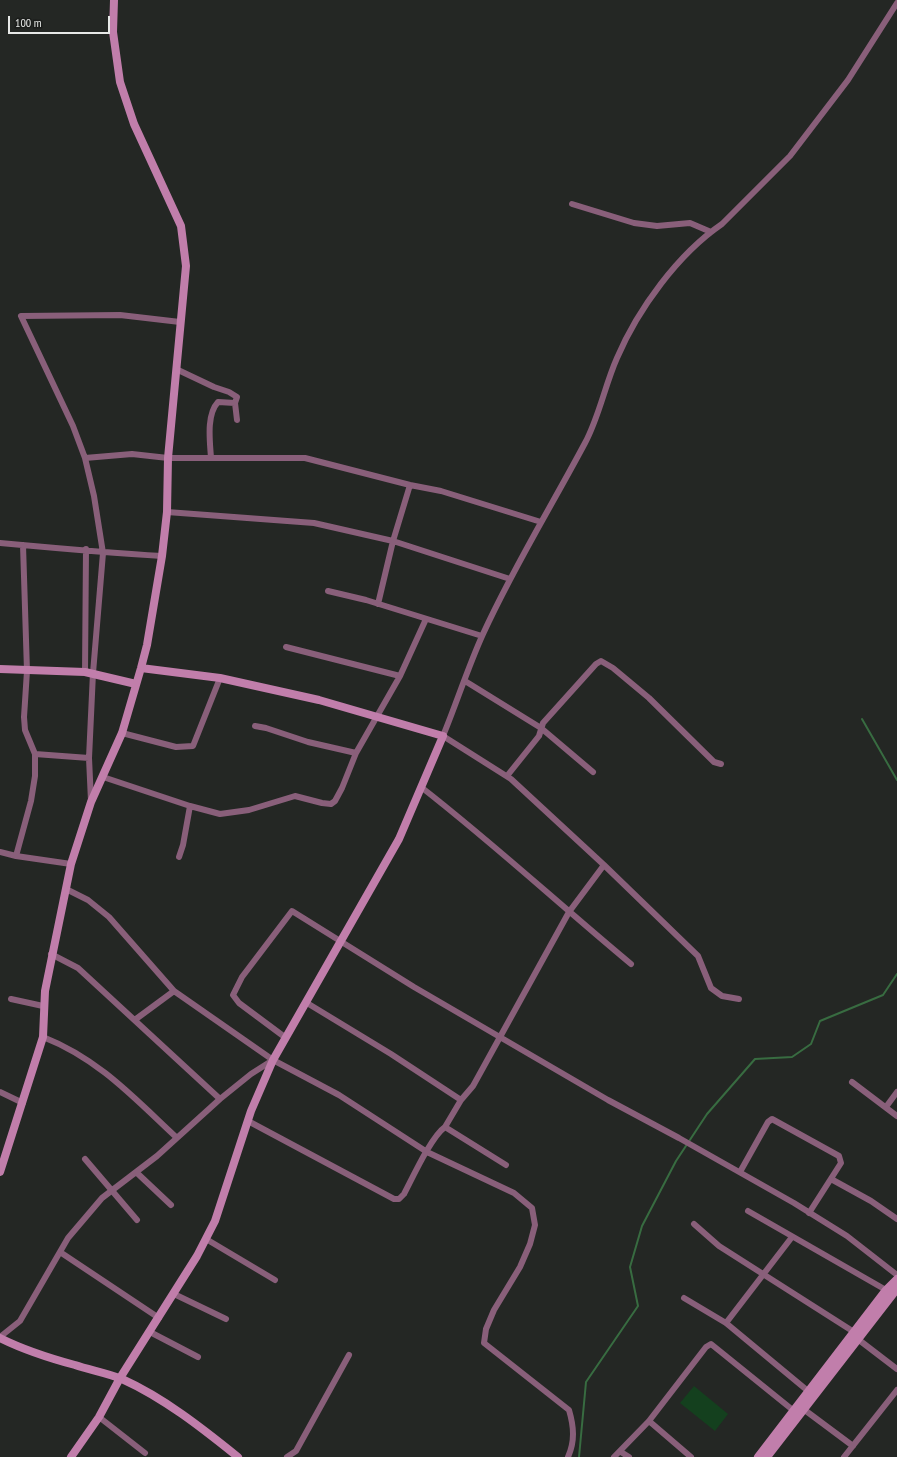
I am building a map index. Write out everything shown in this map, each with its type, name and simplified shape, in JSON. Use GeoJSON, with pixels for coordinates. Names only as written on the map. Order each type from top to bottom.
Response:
{"type":"FeatureCollection","features":[{"type":"Feature","properties":{"kind":"street"},"geometry":{"type":"LineString","coordinates":[[0,1172],[43,1037],[43,1006],[51,954],[71,864],[91,802],[122,733],[147,645],[162,556],[167,512],[168,458],[186,266],[181,226],[134,124],[122,88],[113,32],[114,0]]}},
{"type":"Feature","properties":{"kind":"street"},"geometry":{"type":"LineString","coordinates":[[71,1457],[99,1417],[120,1378],[174,1294],[215,1221],[248,1120],[273,1060],[307,1003],[399,839],[443,736],[482,636],[510,579],[586,441],[617,358],[633,326],[672,270],[711,232],[722,224],[790,156],[848,80],[897,3]]}},
{"type":"Feature","properties":{"kind":"street"},"geometry":{"type":"LineString","coordinates":[[572,204],[634,223],[657,226],[690,223],[711,232]]}},
{"type":"Feature","properties":{"kind":"street"},"geometry":{"type":"LineString","coordinates":[[89,673],[103,553],[94,496],[85,458],[69,419],[21,316],[120,315],[180,322]]}},
{"type":"Feature","properties":{"kind":"street"},"geometry":{"type":"LineString","coordinates":[[176,369],[214,387],[229,392],[237,397],[235,403],[237,420]]}},
{"type":"Feature","properties":{"kind":"street"},"geometry":{"type":"LineString","coordinates":[[211,458],[210,439],[212,408],[218,402],[235,403]]}},
{"type":"Feature","properties":{"kind":"street"},"geometry":{"type":"LineString","coordinates":[[85,458],[132,454],[168,458],[305,458],[410,485],[441,491],[541,522]]}},
{"type":"Feature","properties":{"kind":"street"},"geometry":{"type":"LineString","coordinates":[[378,604],[393,541],[410,485]]}},
{"type":"Feature","properties":{"kind":"street"},"geometry":{"type":"LineString","coordinates":[[167,512],[314,523],[393,541],[510,579]]}},
{"type":"Feature","properties":{"kind":"street"},"geometry":{"type":"LineString","coordinates":[[0,543],[86,549],[103,553],[162,556]]}},
{"type":"Feature","properties":{"kind":"street"},"geometry":{"type":"LineString","coordinates":[[16,856],[31,801],[35,754],[30,745],[25,724],[26,671],[23,545]]}},
{"type":"Feature","properties":{"kind":"street"},"geometry":{"type":"LineString","coordinates":[[86,549],[91,802]]}},
{"type":"Feature","properties":{"kind":"street"},"geometry":{"type":"LineString","coordinates":[[328,591],[378,604],[482,636]]}},
{"type":"Feature","properties":{"kind":"street"},"geometry":{"type":"LineString","coordinates":[[103,777],[190,806],[220,814],[249,810],[295,796],[331,804],[335,801],[342,788],[356,753],[400,676],[426,619]]}},
{"type":"Feature","properties":{"kind":"street"},"geometry":{"type":"LineString","coordinates":[[286,647],[400,676]]}},
{"type":"Feature","properties":{"kind":"street"},"geometry":{"type":"LineString","coordinates":[[507,776],[539,736],[543,723],[596,664],[601,662],[613,668],[649,698],[714,762],[721,764]]}},
{"type":"Feature","properties":{"kind":"street"},"geometry":{"type":"LineString","coordinates":[[141,668],[220,678],[319,700],[443,736],[507,776],[604,865],[698,956],[711,988],[722,996],[738,999]]}},
{"type":"Feature","properties":{"kind":"street"},"geometry":{"type":"LineString","coordinates":[[0,669],[89,673],[136,684]]}},
{"type":"Feature","properties":{"kind":"street"},"geometry":{"type":"LineString","coordinates":[[122,733],[176,747],[193,746],[220,678]]}},
{"type":"Feature","properties":{"kind":"street"},"geometry":{"type":"LineString","coordinates":[[465,681],[541,728],[593,772]]}},
{"type":"Feature","properties":{"kind":"street"},"geometry":{"type":"LineString","coordinates":[[255,726],[266,728],[308,742],[356,753]]}},
{"type":"Feature","properties":{"kind":"street"},"geometry":{"type":"LineString","coordinates":[[35,754],[89,758]]}},
{"type":"Feature","properties":{"kind":"street"},"geometry":{"type":"LineString","coordinates":[[421,787],[476,830],[569,912],[631,964]]}},
{"type":"Feature","properties":{"kind":"street"},"geometry":{"type":"LineString","coordinates":[[179,857],[183,845],[190,806]]}},
{"type":"Feature","properties":{"kind":"street"},"geometry":{"type":"LineString","coordinates":[[0,852],[16,856],[71,864]]}},
{"type":"Feature","properties":{"kind":"street"},"geometry":{"type":"LineString","coordinates":[[248,1120],[394,1198],[399,1199],[404,1194],[427,1152],[442,1130],[446,1127],[461,1100],[473,1086],[569,912],[604,865]]}},
{"type":"Feature","properties":{"kind":"street"},"geometry":{"type":"LineString","coordinates":[[66,889],[88,900],[109,918],[174,991],[273,1060],[339,1095],[427,1152],[514,1194],[532,1208],[536,1225],[530,1244],[520,1267],[494,1310],[486,1329],[484,1343],[569,1410],[574,1425],[573,1446],[568,1457]]}},
{"type":"Feature","properties":{"kind":"street"},"geometry":{"type":"LineString","coordinates":[[286,1038],[239,1004],[233,995],[242,977],[292,911],[414,987],[608,1100],[740,1172],[809,1213],[847,1236],[897,1275]]}},
{"type":"Feature","properties":{"kind":"street"},"geometry":{"type":"LineString","coordinates":[[51,954],[78,968],[136,1019],[138,1024],[220,1099]]}},
{"type":"Feature","properties":{"kind":"street"},"geometry":{"type":"LineString","coordinates":[[136,1019],[174,991]]}},
{"type":"Feature","properties":{"kind":"street"},"geometry":{"type":"LineString","coordinates":[[11,999],[43,1006]]}},
{"type":"Feature","properties":{"kind":"street"},"geometry":{"type":"LineString","coordinates":[[307,1003],[391,1054],[461,1100]]}},
{"type":"Feature","properties":{"kind":"street"},"geometry":{"type":"LineString","coordinates":[[43,1037],[66,1046],[108,1073],[177,1138]]}},
{"type":"Feature","properties":{"kind":"street"},"geometry":{"type":"LineString","coordinates":[[238,1457],[208,1432],[162,1402],[120,1378],[55,1360],[23,1349],[0,1338],[20,1321],[73,1232],[102,1198],[177,1138],[220,1099],[251,1074],[273,1060]]}},
{"type":"Feature","properties":{"kind":"street"},"geometry":{"type":"LineString","coordinates":[[852,1082],[897,1116]]}},
{"type":"Feature","properties":{"kind":"street"},"geometry":{"type":"LineString","coordinates":[[0,1092],[23,1103]]}},
{"type":"Feature","properties":{"kind":"street"},"geometry":{"type":"LineString","coordinates":[[886,1108],[897,1092]]}},
{"type":"Feature","properties":{"kind":"street"},"geometry":{"type":"LineString","coordinates":[[740,1172],[768,1122],[772,1119],[839,1156],[842,1163],[809,1213]]}},
{"type":"Feature","properties":{"kind":"street"},"geometry":{"type":"LineString","coordinates":[[446,1127],[506,1166]]}},
{"type":"Feature","properties":{"kind":"street"},"geometry":{"type":"LineString","coordinates":[[85,1159],[137,1220]]}},
{"type":"Feature","properties":{"kind":"street"},"geometry":{"type":"LineString","coordinates":[[136,1172],[170,1205]]}},
{"type":"Feature","properties":{"kind":"street"},"geometry":{"type":"LineString","coordinates":[[831,1179],[871,1201],[897,1219]]}},
{"type":"Feature","properties":{"kind":"street"},"geometry":{"type":"LineString","coordinates":[[748,1211],[886,1290]]}},
{"type":"Feature","properties":{"kind":"street"},"geometry":{"type":"LineString","coordinates":[[694,1224],[719,1246],[854,1332],[859,1340],[897,1369]]}},
{"type":"Feature","properties":{"kind":"street"},"geometry":{"type":"LineString","coordinates":[[726,1323],[792,1237]]}},
{"type":"Feature","properties":{"kind":"street"},"geometry":{"type":"LineString","coordinates":[[206,1239],[275,1280]]}},
{"type":"Feature","properties":{"kind":"street"},"geometry":{"type":"LineString","coordinates":[[60,1252],[159,1318]]}},
{"type":"Feature","properties":{"kind":"street"},"geometry":{"type":"LineString","coordinates":[[767,1457],[808,1391],[886,1290],[897,1279]]}},
{"type":"Feature","properties":{"kind":"street"},"geometry":{"type":"LineString","coordinates":[[758,1457],[798,1408],[859,1340],[897,1289]]}},
{"type":"Feature","properties":{"kind":"street"},"geometry":{"type":"LineString","coordinates":[[174,1294],[226,1319]]}},
{"type":"Feature","properties":{"kind":"street"},"geometry":{"type":"LineString","coordinates":[[684,1298],[726,1323],[808,1391]]}},
{"type":"Feature","properties":{"kind":"street"},"geometry":{"type":"LineString","coordinates":[[150,1332],[198,1357]]}},
{"type":"Feature","properties":{"kind":"street"},"geometry":{"type":"LineString","coordinates":[[614,1457],[649,1421],[706,1346],[711,1344],[798,1408],[853,1446]]}},
{"type":"Feature","properties":{"kind":"street"},"geometry":{"type":"LineString","coordinates":[[287,1457],[296,1451],[349,1355]]}},
{"type":"Feature","properties":{"kind":"street"},"geometry":{"type":"LineString","coordinates":[[848,1456],[853,1446],[897,1390]]}},
{"type":"Feature","properties":{"kind":"street"},"geometry":{"type":"LineString","coordinates":[[99,1417],[145,1453]]}},
{"type":"Feature","properties":{"kind":"street"},"geometry":{"type":"LineString","coordinates":[[649,1421],[691,1457]]}},
{"type":"Feature","properties":{"kind":"street"},"geometry":{"type":"LineString","coordinates":[[620,1452],[629,1457]]}},
{"type":"Feature","properties":{"kind":"green space"},"geometry":{"type":"Polygon","coordinates":[[[694,1386],[728,1414],[715,1431],[680,1403],[694,1386]]]}},
{"type":"Feature","properties":{"kind":"waterway"},"geometry":{"type":"LineString","coordinates":[[862,719],[897,780]]}},
{"type":"Feature","properties":{"kind":"waterway"},"geometry":{"type":"LineString","coordinates":[[579,1457],[586,1382],[638,1306],[630,1267],[642,1226],[676,1161],[707,1114],[755,1059],[792,1057],[811,1044],[820,1021],[883,995],[897,974]]}}]}
